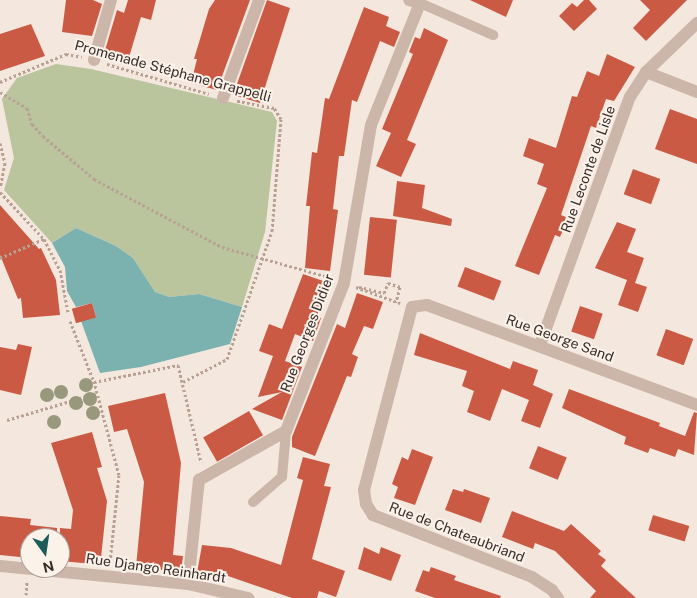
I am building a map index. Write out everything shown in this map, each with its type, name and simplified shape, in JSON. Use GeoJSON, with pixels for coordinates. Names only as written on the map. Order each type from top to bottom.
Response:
{"type":"FeatureCollection","features":[{"type":"Feature","properties":{"kind":"street"},"geometry":{"type":"LineString","coordinates":[[94,60],[111,0]]}},
{"type":"Feature","properties":{"kind":"street"},"geometry":{"type":"LineString","coordinates":[[223,98],[259,0]]}},
{"type":"Feature","properties":{"kind":"street","name":"Rue Georges Didier"},"geometry":{"type":"LineString","coordinates":[[286,431],[344,282],[371,125],[414,2]]}},
{"type":"Feature","properties":{"kind":"street","name":"Rue Leconte de Lisle"},"geometry":{"type":"LineString","coordinates":[[540,345],[630,97],[646,72],[697,23]]}},
{"type":"Feature","properties":{"kind":"street"},"geometry":{"type":"LineString","coordinates":[[646,72],[697,92]]}},
{"type":"Feature","properties":{"kind":"street","name":"Rue George Sand"},"geometry":{"type":"LineString","coordinates":[[412,307],[427,305],[540,345],[697,406]]}},
{"type":"Feature","properties":{"kind":"street","name":"Rue de Chateaubriand"},"geometry":{"type":"LineString","coordinates":[[412,307],[364,490],[366,504],[373,515],[532,577],[558,598]]}},
{"type":"Feature","properties":{"kind":"street"},"geometry":{"type":"LineString","coordinates":[[188,584],[199,480],[286,431]]}},
{"type":"Feature","properties":{"kind":"street","name":"Rue Django Reinhardt"},"geometry":{"type":"LineString","coordinates":[[0,566],[109,574],[188,584],[248,598]]}},
{"type":"Feature","properties":{"kind":"lane"},"geometry":{"type":"LineString","coordinates":[[414,2],[493,36]]}},
{"type":"Feature","properties":{"kind":"lane"},"geometry":{"type":"LineString","coordinates":[[253,502],[282,477],[286,431]]}},
{"type":"Feature","properties":{"kind":"path","name":"Promenade Stéphane Grappelli"},"geometry":{"type":"LineString","coordinates":[[0,82],[66,54],[94,60],[223,98],[274,108],[282,119],[272,231],[264,260],[227,359],[182,382]]}},
{"type":"Feature","properties":{"kind":"path"},"geometry":{"type":"LineString","coordinates":[[0,92],[27,108],[32,124],[43,136],[94,179],[214,243],[264,260],[344,282],[390,299]]}},
{"type":"Feature","properties":{"kind":"path"},"geometry":{"type":"LineString","coordinates":[[0,142],[5,163],[0,188]]}},
{"type":"Feature","properties":{"kind":"path"},"geometry":{"type":"LineString","coordinates":[[0,192],[44,239],[60,270],[68,312]]}},
{"type":"Feature","properties":{"kind":"path"},"geometry":{"type":"LineString","coordinates":[[0,258],[44,239]]}},
{"type":"Feature","properties":{"kind":"path"},"geometry":{"type":"LineString","coordinates":[[358,288],[384,292],[388,283],[400,287],[396,302]]}},
{"type":"Feature","properties":{"kind":"path"},"geometry":{"type":"LineString","coordinates":[[70,321],[94,382],[119,475],[109,574]]}},
{"type":"Feature","properties":{"kind":"path"},"geometry":{"type":"LineString","coordinates":[[94,382],[178,365],[202,466],[199,480]]}},
{"type":"Feature","properties":{"kind":"path"},"geometry":{"type":"LineString","coordinates":[[8,420],[97,393]]}},
{"type":"Feature","properties":{"kind":"path"},"geometry":{"type":"LineString","coordinates":[[26,595],[27,587]]}},
{"type":"Feature","properties":{"kind":"green space"},"geometry":{"type":"Polygon","coordinates":[[[56,64],[91,69],[272,112],[277,121],[265,232],[242,307],[199,294],[169,297],[155,292],[133,258],[116,246],[76,228],[52,243],[4,190],[14,158],[2,99],[17,78],[56,64]]]}},
{"type":"Feature","properties":{"kind":"water"},"geometry":{"type":"Polygon","coordinates":[[[76,228],[116,246],[133,258],[155,292],[169,297],[199,294],[242,307],[230,344],[141,367],[100,373],[81,321],[96,317],[92,303],[76,307],[67,291],[65,267],[52,243],[76,228]]]}},
{"type":"Feature","properties":{"kind":"building"},"geometry":{"type":"Polygon","coordinates":[[[66,0],[93,0],[102,4],[92,36],[62,32],[66,0]]]}},
{"type":"Feature","properties":{"kind":"building"},"geometry":{"type":"Polygon","coordinates":[[[128,0],[156,0],[151,20],[141,17],[127,64],[103,57],[117,10],[124,13],[128,0]]]}},
{"type":"Feature","properties":{"kind":"building"},"geometry":{"type":"Polygon","coordinates":[[[215,0],[250,0],[217,90],[191,83],[197,59],[194,59],[209,9],[215,0]]]}},
{"type":"Feature","properties":{"kind":"building"},"geometry":{"type":"Polygon","coordinates":[[[267,0],[290,8],[260,103],[233,95],[267,0]]]}},
{"type":"Feature","properties":{"kind":"building"},"geometry":{"type":"Polygon","coordinates":[[[470,0],[513,0],[506,17],[470,0]]]}},
{"type":"Feature","properties":{"kind":"building"},"geometry":{"type":"Polygon","coordinates":[[[584,0],[589,0],[597,9],[574,31],[559,16],[572,3],[577,7],[584,0]]]}},
{"type":"Feature","properties":{"kind":"building"},"geometry":{"type":"Polygon","coordinates":[[[640,0],[687,0],[646,41],[633,28],[650,10],[640,0]]]}},
{"type":"Feature","properties":{"kind":"building"},"geometry":{"type":"Polygon","coordinates":[[[364,7],[389,17],[386,26],[400,32],[394,47],[380,41],[357,102],[352,100],[344,156],[339,156],[333,209],[338,210],[330,271],[305,268],[310,206],[306,206],[312,152],[317,153],[325,98],[329,99],[364,7]]]}},
{"type":"Feature","properties":{"kind":"building"},"geometry":{"type":"Polygon","coordinates":[[[31,24],[45,56],[0,71],[0,34],[31,24]]]}},
{"type":"Feature","properties":{"kind":"building"},"geometry":{"type":"Polygon","coordinates":[[[424,28],[448,40],[407,140],[416,144],[401,177],[376,166],[391,133],[382,129],[413,54],[409,52],[415,37],[420,39],[424,28]]]}},
{"type":"Feature","properties":{"kind":"building"},"geometry":{"type":"Polygon","coordinates":[[[607,54],[635,67],[614,101],[606,99],[596,128],[591,126],[561,215],[568,218],[560,237],[555,235],[539,275],[515,266],[547,188],[537,184],[544,164],[523,156],[529,138],[556,148],[572,96],[577,97],[587,71],[599,76],[607,54]]]}},
{"type":"Feature","properties":{"kind":"building"},"geometry":{"type":"Polygon","coordinates":[[[670,109],[697,119],[697,164],[655,149],[670,109]]]}},
{"type":"Feature","properties":{"kind":"building"},"geometry":{"type":"Polygon","coordinates":[[[633,169],[660,179],[651,204],[624,194],[633,169]]]}},
{"type":"Feature","properties":{"kind":"building"},"geometry":{"type":"Polygon","coordinates":[[[397,181],[425,185],[422,208],[452,219],[451,226],[393,216],[397,181]]]}},
{"type":"Feature","properties":{"kind":"building"},"geometry":{"type":"Polygon","coordinates":[[[0,205],[39,249],[41,248],[56,280],[60,315],[23,318],[21,298],[18,299],[0,255],[0,205]]]}},
{"type":"Feature","properties":{"kind":"building"},"geometry":{"type":"Polygon","coordinates":[[[370,217],[397,220],[391,278],[364,275],[370,217]]]}},
{"type":"Feature","properties":{"kind":"building"},"geometry":{"type":"Polygon","coordinates":[[[617,222],[636,229],[627,252],[644,258],[635,283],[647,287],[638,312],[618,305],[627,280],[595,268],[617,222]]]}},
{"type":"Feature","properties":{"kind":"building"},"geometry":{"type":"Polygon","coordinates":[[[465,267],[501,281],[494,301],[457,287],[465,267]]]}},
{"type":"Feature","properties":{"kind":"building"},"geometry":{"type":"Polygon","coordinates":[[[303,274],[329,283],[317,316],[321,318],[313,341],[295,334],[285,361],[302,367],[282,420],[252,409],[282,392],[258,397],[273,356],[259,351],[269,324],[282,329],[303,274]]]}},
{"type":"Feature","properties":{"kind":"building"},"geometry":{"type":"Polygon","coordinates":[[[357,293],[383,302],[373,329],[364,326],[352,354],[358,357],[351,377],[347,376],[315,456],[292,447],[292,437],[337,324],[345,328],[357,293]]]}},
{"type":"Feature","properties":{"kind":"building"},"geometry":{"type":"Polygon","coordinates":[[[92,303],[96,317],[76,323],[72,309],[92,303]]]}},
{"type":"Feature","properties":{"kind":"building"},"geometry":{"type":"Polygon","coordinates":[[[580,306],[603,314],[594,339],[571,332],[580,306]]]}},
{"type":"Feature","properties":{"kind":"building"},"geometry":{"type":"Polygon","coordinates":[[[666,329],[693,339],[684,365],[656,355],[666,329]]]}},
{"type":"Feature","properties":{"kind":"building"},"geometry":{"type":"Polygon","coordinates":[[[420,333],[510,369],[513,361],[538,370],[533,385],[553,394],[540,428],[521,421],[529,400],[502,389],[490,421],[467,412],[474,391],[462,386],[467,371],[414,355],[420,333]]]}},
{"type":"Feature","properties":{"kind":"building"},"geometry":{"type":"Polygon","coordinates":[[[18,344],[32,347],[21,395],[0,390],[0,347],[16,350],[18,344]]]}},
{"type":"Feature","properties":{"kind":"building"},"geometry":{"type":"Polygon","coordinates":[[[569,389],[660,423],[659,426],[685,436],[694,412],[697,413],[694,455],[678,449],[675,457],[650,448],[648,453],[624,444],[626,437],[562,408],[569,389]]]}},
{"type":"Feature","properties":{"kind":"building"},"geometry":{"type":"Polygon","coordinates":[[[165,393],[181,463],[173,555],[183,556],[181,572],[136,567],[144,482],[127,429],[114,432],[108,406],[165,393]]]}},
{"type":"Feature","properties":{"kind":"building"},"geometry":{"type":"Polygon","coordinates":[[[249,411],[263,435],[217,462],[203,438],[249,411]]]}},
{"type":"Feature","properties":{"kind":"building"},"geometry":{"type":"Polygon","coordinates":[[[92,432],[102,467],[97,468],[107,501],[101,558],[94,564],[70,562],[70,529],[73,510],[51,443],[92,432]]]}},
{"type":"Feature","properties":{"kind":"building"},"geometry":{"type":"Polygon","coordinates":[[[538,446],[567,458],[558,480],[529,468],[538,446]]]}},
{"type":"Feature","properties":{"kind":"building"},"geometry":{"type":"Polygon","coordinates":[[[412,449],[433,457],[415,505],[394,498],[398,487],[392,484],[402,457],[408,460],[412,449]]]}},
{"type":"Feature","properties":{"kind":"building"},"geometry":{"type":"Polygon","coordinates":[[[303,457],[330,464],[324,486],[331,487],[312,559],[345,571],[336,597],[319,591],[317,598],[292,598],[228,576],[197,573],[202,545],[231,548],[281,565],[303,480],[297,478],[303,457]]]}},
{"type":"Feature","properties":{"kind":"building"},"geometry":{"type":"Polygon","coordinates":[[[453,489],[463,492],[464,489],[490,498],[481,523],[445,510],[453,489]]]}},
{"type":"Feature","properties":{"kind":"building"},"geometry":{"type":"Polygon","coordinates":[[[512,511],[564,531],[571,524],[601,551],[598,554],[606,560],[601,566],[636,598],[590,598],[596,591],[555,551],[535,543],[533,549],[502,537],[512,511]]]}},
{"type":"Feature","properties":{"kind":"building"},"geometry":{"type":"Polygon","coordinates":[[[653,515],[689,526],[685,541],[648,530],[653,515]]]}},
{"type":"Feature","properties":{"kind":"building"},"geometry":{"type":"Polygon","coordinates":[[[0,516],[31,519],[30,525],[57,528],[20,528],[20,557],[0,555],[0,516]]]}},
{"type":"Feature","properties":{"kind":"building"},"geometry":{"type":"Polygon","coordinates":[[[364,547],[379,554],[381,547],[401,555],[391,581],[358,569],[364,547]]]}},
{"type":"Feature","properties":{"kind":"building"},"geometry":{"type":"Polygon","coordinates":[[[431,567],[456,576],[454,580],[501,596],[500,598],[435,598],[415,591],[423,570],[429,572],[431,567]]]}}]}
